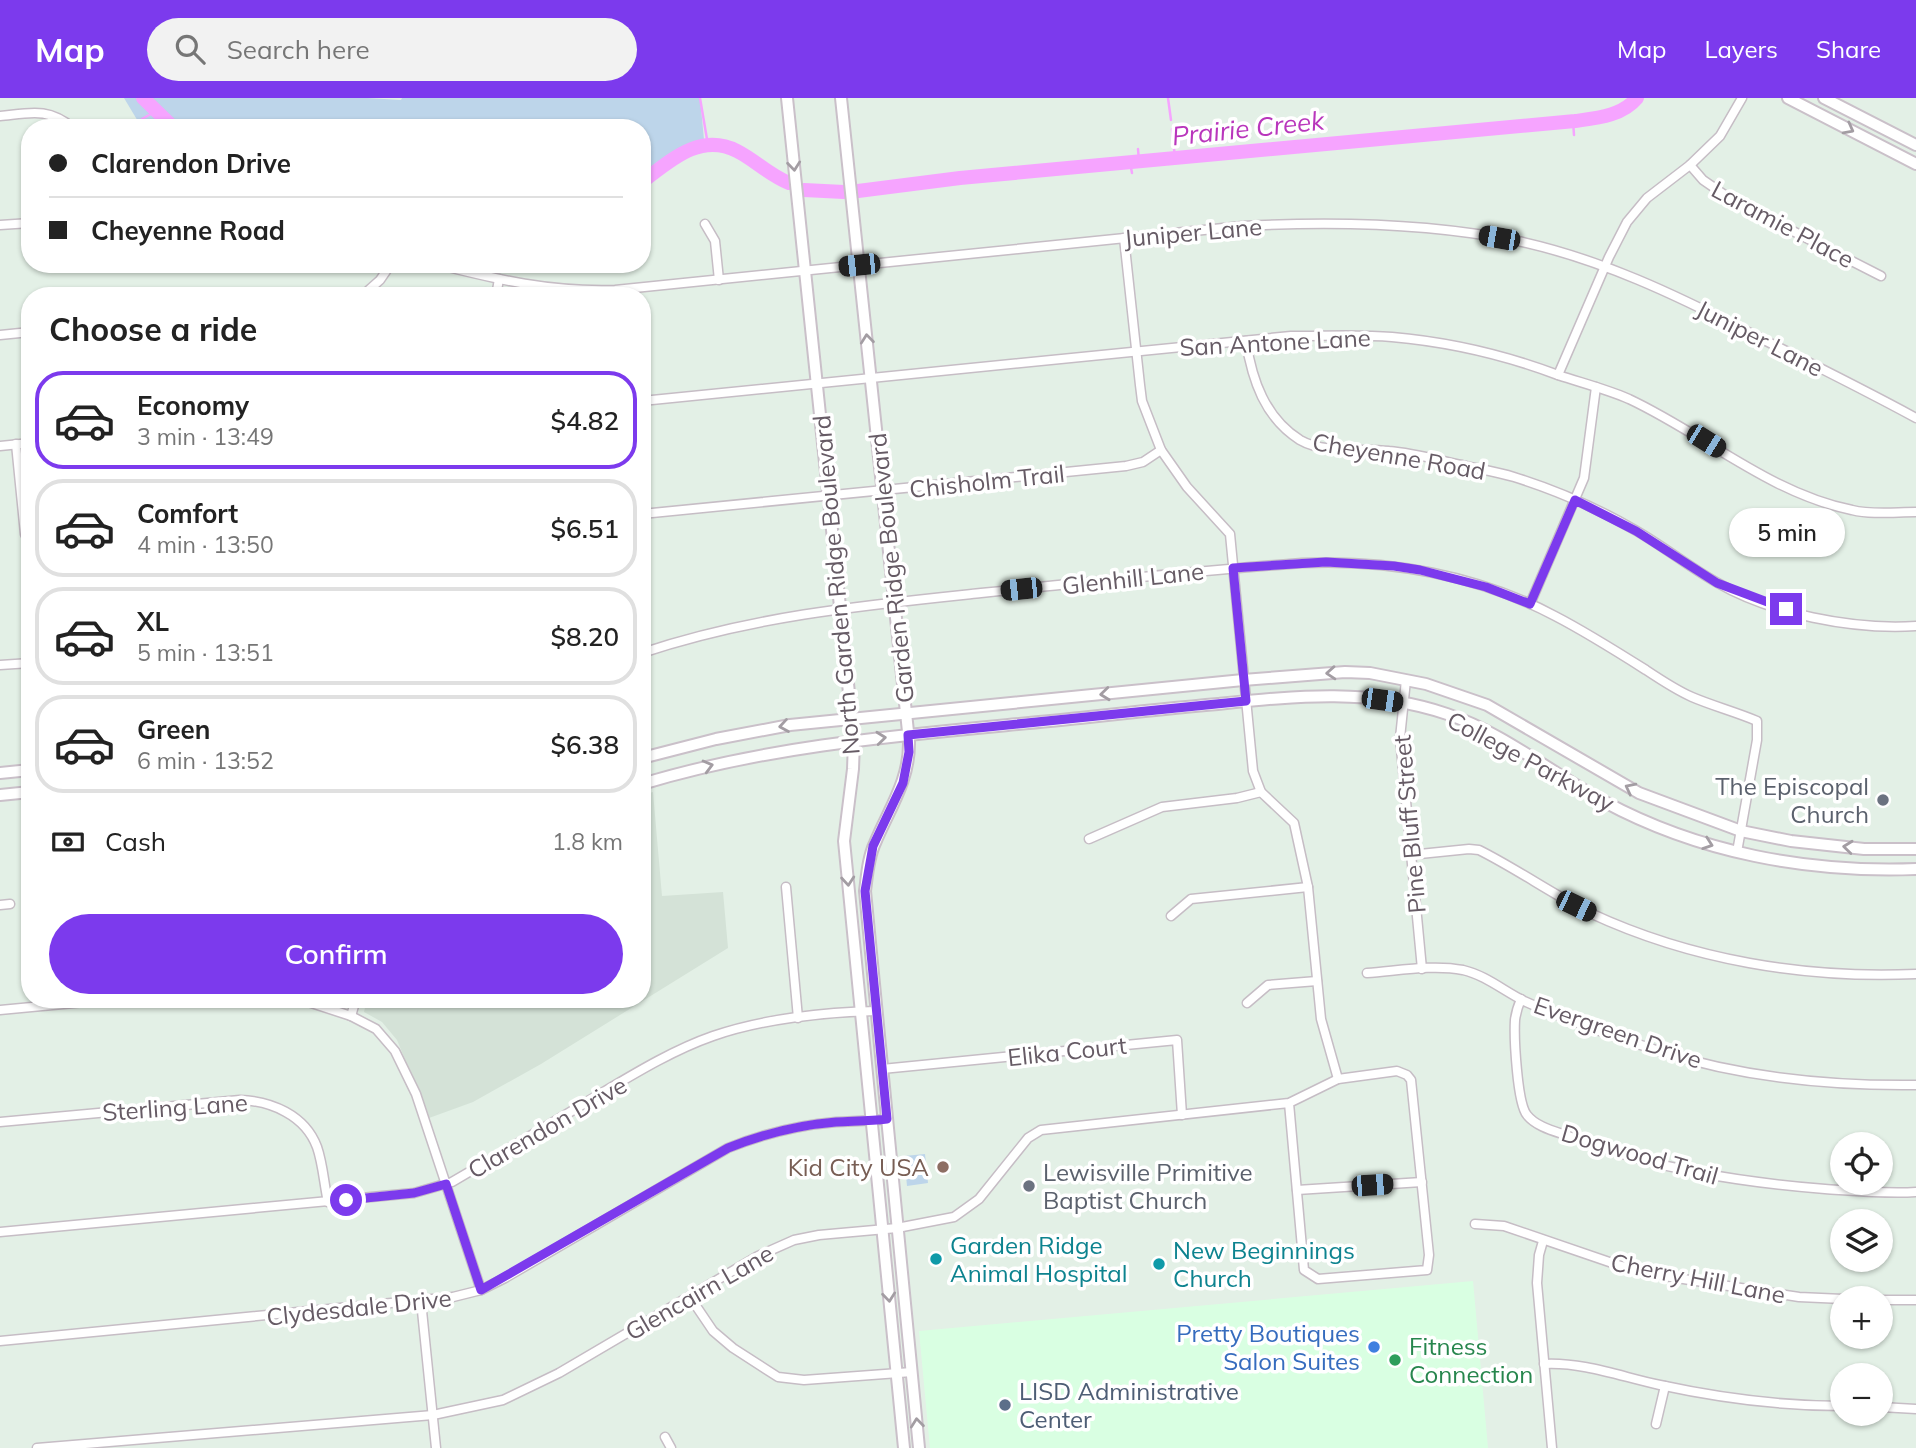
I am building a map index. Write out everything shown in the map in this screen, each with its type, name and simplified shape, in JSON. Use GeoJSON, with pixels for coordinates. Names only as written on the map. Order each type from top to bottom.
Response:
{"type":"FeatureCollection","features":[{"type":"Feature","properties":{"kind":"main road","name":"North Garden Ridge Boulevard"},"geometry":{"type":"LineString","coordinates":[[787,98],[854,741],[844,841],[904,1448]]}},
{"type":"Feature","properties":{"kind":"main road","name":"Garden Ridge Boulevard"},"geometry":{"type":"LineString","coordinates":[[841,98],[909,752],[903,783],[873,846],[865,891],[919,1448]]}},
{"type":"Feature","properties":{"kind":"main road"},"geometry":{"type":"LineString","coordinates":[[1788,98],[1916,164]]}},
{"type":"Feature","properties":{"kind":"main road"},"geometry":{"type":"LineString","coordinates":[[1824,98],[1916,145]]}},
{"type":"Feature","properties":{"kind":"main road","name":"College Parkway"},"geometry":{"type":"LineString","coordinates":[[651,756],[761,730],[852,719],[1243,680],[1345,672],[1370,673],[1457,693],[1487,705],[1639,793],[1741,831],[1791,841],[1864,849],[1916,849]]}},
{"type":"Feature","properties":{"kind":"main road","name":"College Parkway"},"geometry":{"type":"LineString","coordinates":[[651,782],[737,758],[854,741],[1246,701],[1353,695],[1446,713],[1471,723],[1536,759],[1602,801],[1659,826],[1737,852],[1789,863],[1867,870],[1916,869]]}},
{"type":"Feature","properties":{"kind":"main road"},"geometry":{"type":"LineString","coordinates":[[0,773],[21,771]]}},
{"type":"Feature","properties":{"kind":"main road"},"geometry":{"type":"LineString","coordinates":[[0,795],[21,793]]}},
{"type":"Feature","properties":{"kind":"street"},"geometry":{"type":"LineString","coordinates":[[1558,374],[1627,222],[1647,198],[1690,165],[1720,136],[1742,98]]}},
{"type":"Feature","properties":{"kind":"street"},"geometry":{"type":"LineString","coordinates":[[0,116],[45,113],[60,119]]}},
{"type":"Feature","properties":{"kind":"street","name":"Laramie Place"},"geometry":{"type":"LineString","coordinates":[[1690,165],[1703,180],[1732,200],[1881,276]]}},
{"type":"Feature","properties":{"kind":"street","name":"Juniper Lane"},"geometry":{"type":"LineString","coordinates":[[643,287],[1243,226],[1296,223],[1392,225],[1519,242],[1605,266],[1675,295],[1916,418]]}},
{"type":"Feature","properties":{"kind":"street"},"geometry":{"type":"LineString","coordinates":[[0,225],[21,224]]}},
{"type":"Feature","properties":{"kind":"street"},"geometry":{"type":"LineString","coordinates":[[705,224],[715,241],[719,279]]}},
{"type":"Feature","properties":{"kind":"street"},"geometry":{"type":"LineString","coordinates":[[1124,238],[1142,401],[1161,450],[1187,487],[1230,534],[1252,761],[1261,792],[1294,823],[1308,887],[1321,1019],[1338,1079]]}},
{"type":"Feature","properties":{"kind":"street"},"geometry":{"type":"LineString","coordinates":[[372,287],[385,273]]}},
{"type":"Feature","properties":{"kind":"street","name":"Juniper Lane"},"geometry":{"type":"LineString","coordinates":[[474,273],[543,287]]}},
{"type":"Feature","properties":{"kind":"street"},"geometry":{"type":"LineString","coordinates":[[498,287],[499,279]]}},
{"type":"Feature","properties":{"kind":"street"},"geometry":{"type":"LineString","coordinates":[[0,335],[21,333]]}},
{"type":"Feature","properties":{"kind":"street","name":"San Antone Lane"},"geometry":{"type":"LineString","coordinates":[[651,400],[1291,336],[1392,337],[1494,354],[1534,365],[1627,398],[1685,428],[1768,480],[1805,495],[1853,511],[1916,512]]}},
{"type":"Feature","properties":{"kind":"street","name":"Cheyenne Road"},"geometry":{"type":"LineString","coordinates":[[1246,341],[1253,378],[1264,402],[1280,423],[1298,439],[1309,444],[1427,456],[1511,476],[1575,500],[1636,531],[1717,583],[1764,603],[1807,616],[1849,624],[1890,628],[1916,626]]}},
{"type":"Feature","properties":{"kind":"street"},"geometry":{"type":"LineString","coordinates":[[1530,604],[1586,468],[1596,387]]}},
{"type":"Feature","properties":{"kind":"street"},"geometry":{"type":"LineString","coordinates":[[16,444],[21,494]]}},
{"type":"Feature","properties":{"kind":"street"},"geometry":{"type":"LineString","coordinates":[[0,446],[21,444]]}},
{"type":"Feature","properties":{"kind":"street","name":"Chisholm Trail"},"geometry":{"type":"LineString","coordinates":[[651,513],[1126,466],[1143,462],[1161,450]]}},
{"type":"Feature","properties":{"kind":"street","name":"Glenhill Lane"},"geometry":{"type":"LineString","coordinates":[[651,650],[737,625],[894,602],[1233,568],[1326,562],[1420,570],[1486,587],[1530,604],[1675,688],[1757,721],[1757,740],[1737,852]]}},
{"type":"Feature","properties":{"kind":"street"},"geometry":{"type":"LineString","coordinates":[[0,665],[21,664]]}},
{"type":"Feature","properties":{"kind":"street","name":"Pine Bluff Street"},"geometry":{"type":"LineString","coordinates":[[1406,680],[1400,738],[1422,969]]}},
{"type":"Feature","properties":{"kind":"street"},"geometry":{"type":"LineString","coordinates":[[1088,839],[1162,807],[1237,798],[1261,792]]}},
{"type":"Feature","properties":{"kind":"street"},"geometry":{"type":"LineString","coordinates":[[1410,855],[1479,850],[1562,898],[1636,933],[1739,961],[1835,974],[1916,974]]}},
{"type":"Feature","properties":{"kind":"street"},"geometry":{"type":"LineString","coordinates":[[786,887],[798,1018]]}},
{"type":"Feature","properties":{"kind":"street"},"geometry":{"type":"LineString","coordinates":[[1171,916],[1191,899],[1308,887]]}},
{"type":"Feature","properties":{"kind":"street"},"geometry":{"type":"LineString","coordinates":[[0,905],[10,904]]}},
{"type":"Feature","properties":{"kind":"street","name":"Evergreen Drive"},"geometry":{"type":"LineString","coordinates":[[1367,973],[1422,969],[1463,970],[1481,976],[1521,999],[1578,1024],[1663,1052],[1730,1068],[1821,1082],[1916,1085]]}},
{"type":"Feature","properties":{"kind":"street"},"geometry":{"type":"LineString","coordinates":[[1247,1003],[1268,985],[1317,981]]}},
{"type":"Feature","properties":{"kind":"street","name":"Dogwood Trail"},"geometry":{"type":"LineString","coordinates":[[1521,999],[1515,1020],[1515,1042],[1522,1104],[1526,1114],[1538,1124],[1602,1148],[1679,1170],[1721,1178],[1846,1190],[1916,1192]]}},
{"type":"Feature","properties":{"kind":"street"},"geometry":{"type":"LineString","coordinates":[[0,1010],[21,1008]]}},
{"type":"Feature","properties":{"kind":"street"},"geometry":{"type":"LineString","coordinates":[[327,1008],[376,1028],[404,1065],[481,1290]]}},
{"type":"Feature","properties":{"kind":"street"},"geometry":{"type":"LineString","coordinates":[[351,1016],[353,1008]]}},
{"type":"Feature","properties":{"kind":"street","name":"Clarendon Drive"},"geometry":{"type":"LineString","coordinates":[[0,1231],[414,1193],[446,1184],[676,1053],[732,1031],[798,1018],[876,1011]]}},
{"type":"Feature","properties":{"kind":"street","name":"Elika Court"},"geometry":{"type":"LineString","coordinates":[[882,1069],[1177,1040],[1182,1115]]}},
{"type":"Feature","properties":{"kind":"street","name":"Glencairn Lane"},"geometry":{"type":"LineString","coordinates":[[37,1448],[433,1415],[503,1400],[559,1373],[783,1244],[819,1235],[897,1228],[954,1217],[979,1199],[1028,1138],[1041,1130],[1289,1103],[1338,1079],[1397,1071],[1407,1074],[1411,1080],[1422,1181]]}},
{"type":"Feature","properties":{"kind":"street","name":"Sterling Lane"},"geometry":{"type":"LineString","coordinates":[[0,1122],[240,1100],[262,1102],[293,1116],[303,1124],[316,1143],[328,1202]]}},
{"type":"Feature","properties":{"kind":"street"},"geometry":{"type":"LineString","coordinates":[[1289,1103],[1304,1270],[1318,1279],[1427,1270],[1429,1255],[1422,1181],[1297,1190]]}},
{"type":"Feature","properties":{"kind":"street","name":"Clydesdale Drive"},"geometry":{"type":"LineString","coordinates":[[0,1341],[421,1301],[481,1290],[728,1148],[787,1130],[835,1122],[887,1119]]}},
{"type":"Feature","properties":{"kind":"street","name":"Cherry Hill Lane"},"geometry":{"type":"LineString","coordinates":[[1475,1224],[1504,1226],[1621,1266],[1705,1284],[1799,1297],[1830,1298]]}},
{"type":"Feature","properties":{"kind":"street"},"geometry":{"type":"LineString","coordinates":[[1543,1241],[1537,1283],[1552,1448]]}},
{"type":"Feature","properties":{"kind":"street"},"geometry":{"type":"LineString","coordinates":[[690,1297],[713,1331],[733,1348],[778,1377],[804,1380],[912,1371]]}},
{"type":"Feature","properties":{"kind":"street"},"geometry":{"type":"LineString","coordinates":[[1893,1300],[1916,1300]]}},
{"type":"Feature","properties":{"kind":"street"},"geometry":{"type":"LineString","coordinates":[[421,1301],[436,1448]]}},
{"type":"Feature","properties":{"kind":"street"},"geometry":{"type":"LineString","coordinates":[[1544,1364],[1567,1362],[1621,1377],[1744,1399],[1830,1405]]}},
{"type":"Feature","properties":{"kind":"street"},"geometry":{"type":"LineString","coordinates":[[1657,1424],[1665,1386]]}},
{"type":"Feature","properties":{"kind":"street"},"geometry":{"type":"LineString","coordinates":[[1893,1407],[1916,1409]]}},
{"type":"Feature","properties":{"kind":"street"},"geometry":{"type":"LineString","coordinates":[[665,1437],[671,1448]]}},
{"type":"Feature","properties":{"kind":"shaded area"},"geometry":{"type":"Polygon","coordinates":[[[124,98],[700,98],[705,150],[672,160],[651,178],[651,119],[137,119],[124,98]]]}},
{"type":"Feature","properties":{"kind":"shaded area"},"geometry":{"type":"Polygon","coordinates":[[[651,793],[662,896],[723,892],[728,948],[651,996],[651,793]]]}},
{"type":"Feature","properties":{"kind":"shaded area"},"geometry":{"type":"Polygon","coordinates":[[[365,1008],[631,1008],[473,1102],[429,1118],[397,1040],[382,1022],[364,1012],[365,1008]]]}},
{"type":"Feature","properties":{"kind":"shaded area"},"geometry":{"type":"Polygon","coordinates":[[[925,1154],[928,1183],[907,1186],[904,1156],[925,1154]]]}},
{"type":"Feature","properties":{"kind":"shaded area"},"geometry":{"type":"Polygon","coordinates":[[[1473,1281],[1488,1448],[930,1448],[919,1331],[1473,1281]]]}},
{"type":"Feature","properties":{"kind":"waterway","name":"Prairie Creek"},"geometry":{"type":"LineString","coordinates":[[143,98],[165,119]]}},
{"type":"Feature","properties":{"kind":"waterway"},"geometry":{"type":"LineString","coordinates":[[700,98],[708,145]]}},
{"type":"Feature","properties":{"kind":"waterway"},"geometry":{"type":"LineString","coordinates":[[1168,98],[1171,120]]}},
{"type":"Feature","properties":{"kind":"waterway","name":"Prairie Creek"},"geometry":{"type":"LineString","coordinates":[[858,191],[960,178],[1575,121],[1617,112],[1637,98]]}},
{"type":"Feature","properties":{"kind":"waterway"},"geometry":{"type":"LineString","coordinates":[[142,119],[156,111]]}},
{"type":"Feature","properties":{"kind":"waterway"},"geometry":{"type":"LineString","coordinates":[[1573,121],[1574,135]]}},
{"type":"Feature","properties":{"kind":"waterway"},"geometry":{"type":"LineString","coordinates":[[1172,129],[1175,158]]}},
{"type":"Feature","properties":{"kind":"waterway","name":"Prairie Creek"},"geometry":{"type":"LineString","coordinates":[[651,175],[686,152],[710,145],[737,151],[789,183]]}},
{"type":"Feature","properties":{"kind":"waterway"},"geometry":{"type":"LineString","coordinates":[[1138,149],[1139,161]]}},
{"type":"Feature","properties":{"kind":"waterway"},"geometry":{"type":"LineString","coordinates":[[1130,162],[1132,173]]}},
{"type":"Feature","properties":{"kind":"waterway","name":"Prairie Creek"},"geometry":{"type":"LineString","coordinates":[[804,190],[844,192]]}},
{"type":"Feature","properties":{"kind":"place","name":"The Episcopal Church"},"geometry":{"type":"Point","coordinates":[1883,800]}},
{"type":"Feature","properties":{"kind":"place","name":"Kid City USA"},"geometry":{"type":"Point","coordinates":[943,1167]}},
{"type":"Feature","properties":{"kind":"place","name":"Lewisville Primitive Baptist Church"},"geometry":{"type":"Point","coordinates":[1029,1186]}},
{"type":"Feature","properties":{"kind":"place","name":"Garden Ridge Animal Hospital"},"geometry":{"type":"Point","coordinates":[936,1259]}},
{"type":"Feature","properties":{"kind":"place","name":"New Beginnings Church"},"geometry":{"type":"Point","coordinates":[1159,1264]}},
{"type":"Feature","properties":{"kind":"place","name":"Pretty Boutiques Salon Suites"},"geometry":{"type":"Point","coordinates":[1374,1347]}},
{"type":"Feature","properties":{"kind":"place","name":"Fitness Connection"},"geometry":{"type":"Point","coordinates":[1395,1360]}},
{"type":"Feature","properties":{"kind":"place","name":"LISD Administrative Center"},"geometry":{"type":"Point","coordinates":[1005,1405]}},
{"type":"Feature","properties":{"kind":"route"},"geometry":{"type":"LineString","coordinates":[[346,1200],[414,1193],[446,1184],[481,1290],[728,1148],[761,1136],[796,1128],[835,1122],[887,1119],[865,891],[873,846],[903,783],[908,765],[908,735],[1246,701],[1233,568],[1326,562],[1394,566],[1486,587],[1530,604],[1575,500],[1636,531],[1717,583],[1764,603],[1786,609]]}}]}
